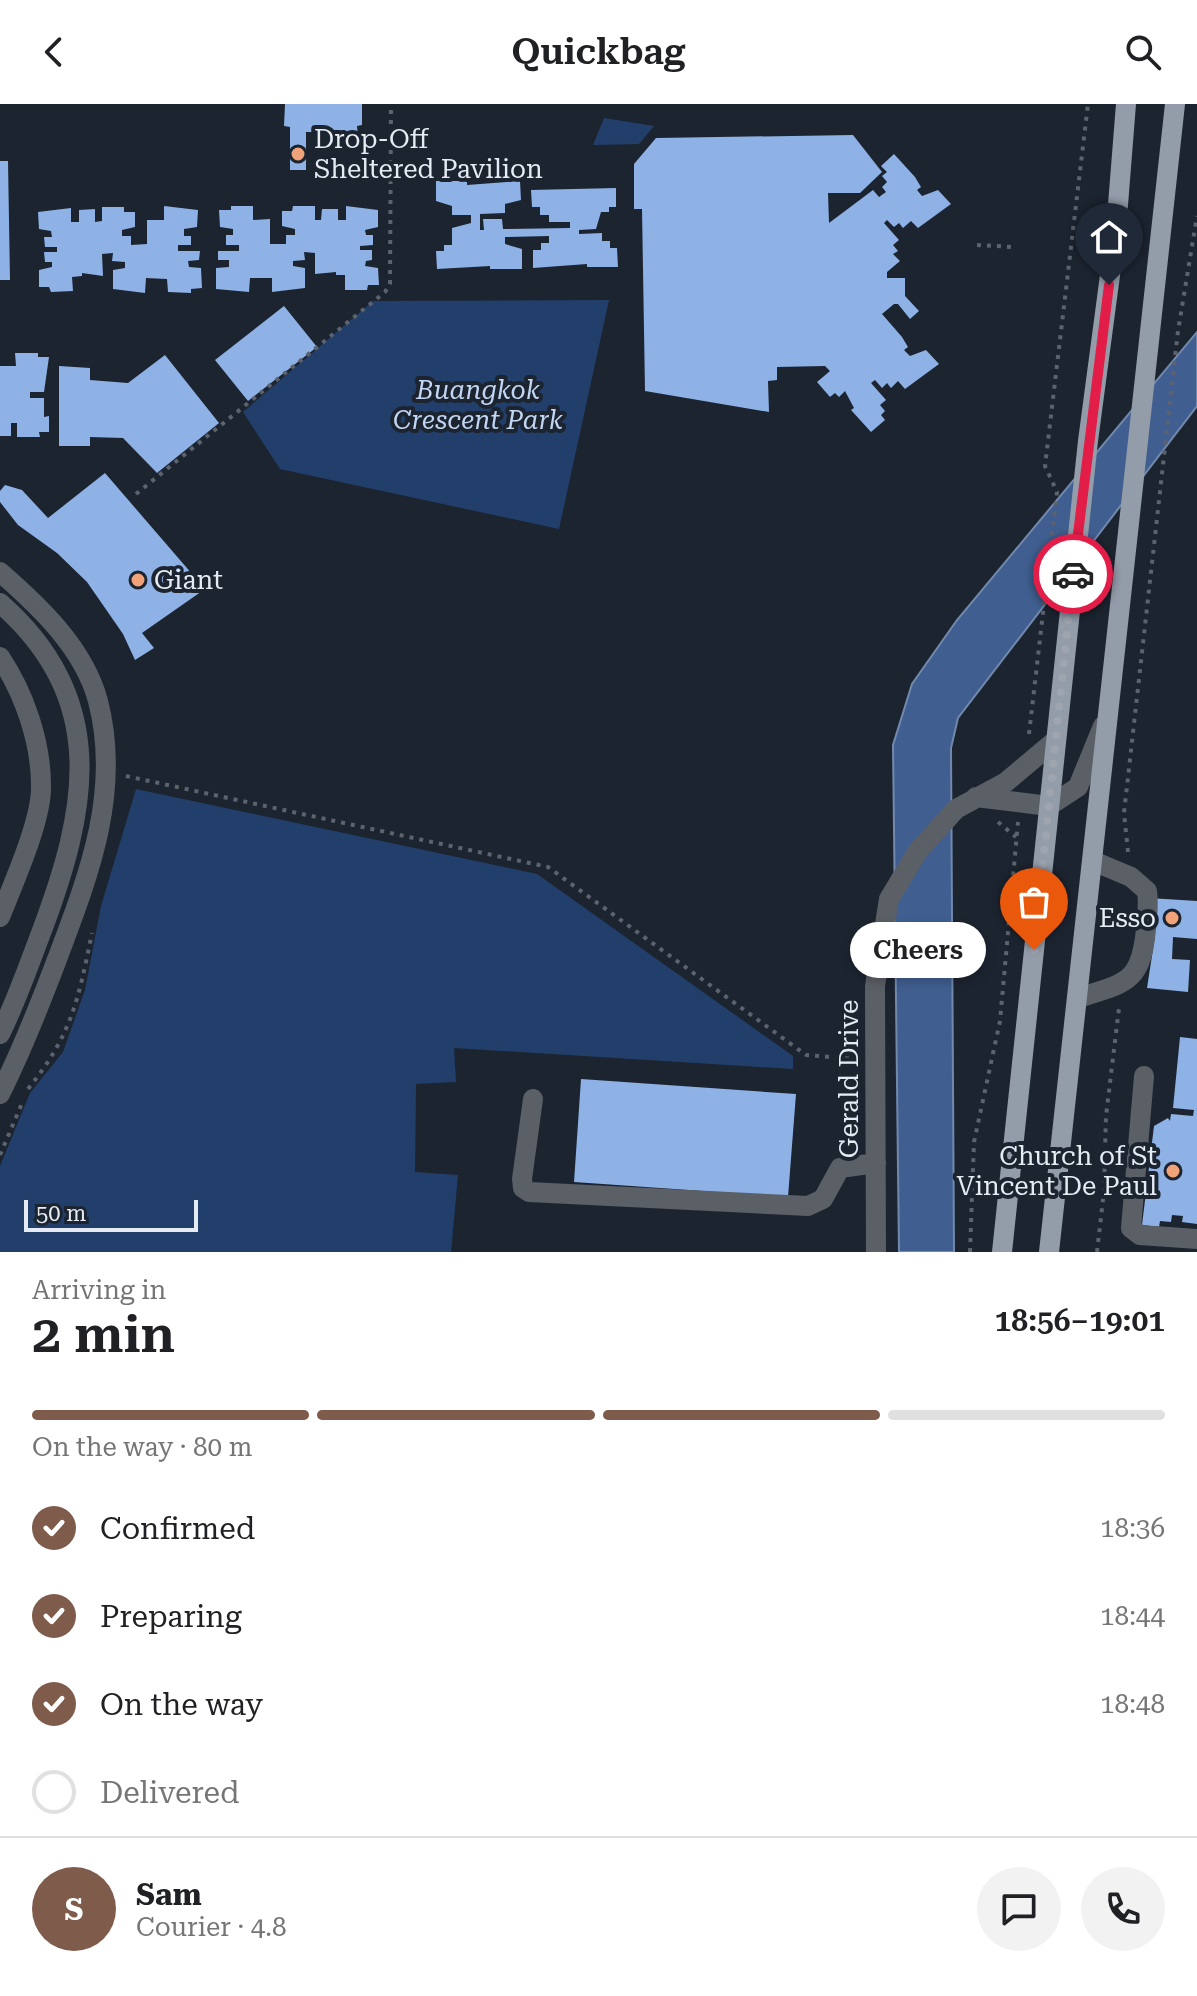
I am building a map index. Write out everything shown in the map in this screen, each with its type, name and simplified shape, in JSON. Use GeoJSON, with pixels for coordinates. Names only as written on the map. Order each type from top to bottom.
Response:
{"type":"FeatureCollection","features":[{"type":"Feature","properties":{"kind":"main road"},"geometry":{"type":"LineString","coordinates":[[1002,1252],[1088,441],[1116,230],[1126,104]]}},
{"type":"Feature","properties":{"kind":"main road"},"geometry":{"type":"LineString","coordinates":[[1049,1252],[1175,104]]}},
{"type":"Feature","properties":{"kind":"street"},"geometry":{"type":"LineString","coordinates":[[0,572],[41,607],[73,651],[97,698],[104,737],[105,806],[93,865],[25,1043],[0,1094]]}},
{"type":"Feature","properties":{"kind":"street"},"geometry":{"type":"LineString","coordinates":[[0,603],[22,623],[59,676],[78,735],[80,798],[67,864],[0,1034]]}},
{"type":"Feature","properties":{"kind":"street"},"geometry":{"type":"LineString","coordinates":[[0,657],[20,687],[34,738],[42,788],[30,835],[0,917]]}},
{"type":"Feature","properties":{"kind":"street"},"geometry":{"type":"LineString","coordinates":[[976,797],[1049,806],[1078,787],[1111,707]]}},
{"type":"Feature","properties":{"kind":"street","name":"Gerald Drive"},"geometry":{"type":"LineString","coordinates":[[876,1252],[875,986],[889,899],[918,851],[956,809],[1006,782],[1056,740]]}},
{"type":"Feature","properties":{"kind":"street"},"geometry":{"type":"LineString","coordinates":[[1078,998],[1122,985],[1137,972],[1143,959],[1147,891],[1131,877],[1093,861]]}},
{"type":"Feature","properties":{"kind":"street"},"geometry":{"type":"LineString","coordinates":[[1144,1076],[1131,1228],[1140,1235],[1197,1239]]}},
{"type":"Feature","properties":{"kind":"street"},"geometry":{"type":"LineString","coordinates":[[533,1099],[522,1179],[523,1188],[529,1192],[808,1206],[823,1199],[840,1168],[876,1163]]}},
{"type":"Feature","properties":{"kind":"path"},"geometry":{"type":"LineString","coordinates":[[136,494],[385,292],[390,284],[391,104]]}},
{"type":"Feature","properties":{"kind":"path"},"geometry":{"type":"LineString","coordinates":[[1042,629],[1057,492],[1045,466],[1088,104]]}},
{"type":"Feature","properties":{"kind":"path"},"geometry":{"type":"LineString","coordinates":[[1159,495],[1178,331],[1197,216]]}},
{"type":"Feature","properties":{"kind":"path"},"geometry":{"type":"LineString","coordinates":[[977,245],[1013,247]]}},
{"type":"Feature","properties":{"kind":"path"},"geometry":{"type":"LineString","coordinates":[[124,776],[548,867],[806,1055],[875,1061]]}},
{"type":"Feature","properties":{"kind":"path"},"geometry":{"type":"LineString","coordinates":[[986,820],[997,822],[1016,837]]}},
{"type":"Feature","properties":{"kind":"path"},"geometry":{"type":"LineString","coordinates":[[970,1252],[974,1142],[1000,1021]]}},
{"type":"Feature","properties":{"kind":"green space"},"geometry":{"type":"Polygon","coordinates":[[[604,118],[654,126],[639,144],[593,145],[604,118]]]}},
{"type":"Feature","properties":{"kind":"green space","name":"Buangkok Crescent Park"},"geometry":{"type":"Polygon","coordinates":[[[609,300],[559,529],[280,469],[243,412],[373,301],[609,300]]]}},
{"type":"Feature","properties":{"kind":"green space"},"geometry":{"type":"Polygon","coordinates":[[[136,789],[537,874],[793,1056],[793,1069],[454,1048],[456,1082],[416,1084],[415,1172],[458,1175],[451,1252],[0,1252],[0,1166],[30,1093],[63,1052],[85,990],[101,906],[136,789]]]}},
{"type":"Feature","properties":{"kind":"shaded area"},"geometry":{"type":"Polygon","coordinates":[[[1197,332],[1197,406],[958,718],[951,748],[954,1252],[899,1252],[893,745],[912,684],[957,620],[1197,332]]]}},
{"type":"Feature","properties":{"kind":"building"},"geometry":{"type":"Polygon","coordinates":[[[285,104],[362,104],[362,125],[357,126],[358,137],[341,137],[342,132],[306,132],[306,170],[290,170],[290,127],[284,126],[285,104]]]}},
{"type":"Feature","properties":{"kind":"building"},"geometry":{"type":"Polygon","coordinates":[[[853,135],[882,172],[860,193],[828,193],[829,223],[873,190],[879,197],[886,192],[882,187],[887,182],[882,176],[887,172],[881,166],[894,154],[915,177],[921,187],[917,190],[922,196],[938,190],[951,204],[918,228],[911,221],[903,228],[899,223],[894,227],[887,220],[884,223],[899,240],[893,245],[898,251],[893,254],[900,261],[887,272],[887,278],[905,278],[905,296],[919,311],[910,319],[898,304],[894,304],[882,314],[902,337],[908,347],[904,350],[910,356],[926,350],[939,364],[905,389],[898,381],[891,388],[887,383],[882,388],[875,380],[871,383],[886,400],[880,405],[885,411],[881,415],[885,420],[871,432],[851,410],[854,408],[845,391],[839,397],[835,393],[830,397],[817,382],[830,371],[825,366],[777,367],[777,380],[768,381],[769,412],[645,391],[642,209],[634,209],[634,164],[656,138],[853,135]]]}},
{"type":"Feature","properties":{"kind":"building"},"geometry":{"type":"Polygon","coordinates":[[[0,161],[8,161],[10,280],[0,280],[0,161]]]}},
{"type":"Feature","properties":{"kind":"building"},"geometry":{"type":"Polygon","coordinates":[[[436,181],[467,181],[467,185],[520,181],[521,200],[505,204],[505,213],[480,214],[480,230],[484,230],[483,219],[502,219],[503,229],[570,228],[570,222],[549,222],[549,215],[540,215],[540,207],[532,207],[531,190],[616,188],[616,207],[609,207],[609,212],[601,212],[596,229],[579,230],[579,234],[602,233],[602,241],[610,241],[610,248],[617,248],[618,267],[587,267],[587,264],[533,268],[533,250],[541,250],[541,243],[549,243],[549,236],[505,237],[505,244],[522,249],[522,269],[490,269],[490,266],[437,269],[436,251],[444,251],[444,245],[452,245],[452,228],[471,223],[471,215],[452,215],[452,206],[436,201],[436,181]]]}},
{"type":"Feature","properties":{"kind":"building"},"geometry":{"type":"Polygon","coordinates":[[[164,206],[198,210],[197,227],[184,229],[184,236],[191,236],[191,245],[178,245],[178,251],[200,251],[199,260],[188,261],[189,267],[201,268],[202,288],[191,289],[191,293],[168,292],[167,279],[146,278],[145,293],[113,289],[113,270],[125,268],[125,262],[112,261],[113,253],[102,254],[103,276],[82,273],[82,276],[72,277],[73,291],[51,292],[49,287],[39,287],[39,270],[52,267],[52,262],[45,262],[44,252],[57,252],[57,247],[45,247],[44,237],[52,237],[51,231],[39,229],[38,212],[71,208],[71,222],[79,222],[79,210],[95,209],[95,222],[102,221],[102,207],[124,207],[124,212],[135,212],[135,227],[122,230],[122,236],[131,236],[131,245],[147,244],[147,220],[164,220],[164,206]]]}},
{"type":"Feature","properties":{"kind":"building"},"geometry":{"type":"Polygon","coordinates":[[[231,206],[253,206],[253,220],[270,219],[270,244],[286,244],[286,235],[295,235],[295,229],[282,226],[282,211],[292,211],[293,206],[315,206],[315,220],[321,220],[322,209],[338,209],[338,220],[346,220],[346,206],[378,210],[378,227],[365,230],[366,235],[373,235],[373,245],[360,246],[360,250],[372,250],[372,260],[366,261],[365,266],[378,268],[379,285],[368,285],[367,290],[345,290],[345,275],[336,275],[336,272],[315,274],[315,253],[304,252],[305,260],[293,261],[293,266],[305,268],[305,288],[272,292],[272,278],[250,278],[249,292],[216,289],[216,268],[229,267],[229,260],[218,260],[218,251],[239,251],[239,245],[226,245],[226,235],[233,235],[233,229],[220,227],[219,210],[231,210],[231,206]]]}},
{"type":"Feature","properties":{"kind":"building"},"geometry":{"type":"Polygon","coordinates":[[[284,306],[317,347],[248,401],[215,360],[284,306]]]}},
{"type":"Feature","properties":{"kind":"building"},"geometry":{"type":"Polygon","coordinates":[[[15,353],[38,353],[38,357],[49,357],[44,392],[30,392],[30,398],[44,398],[44,417],[49,416],[49,432],[39,432],[40,437],[17,437],[17,423],[11,423],[11,436],[0,436],[0,366],[16,366],[15,353]]]}},
{"type":"Feature","properties":{"kind":"building"},"geometry":{"type":"Polygon","coordinates":[[[165,355],[219,423],[157,473],[123,438],[90,437],[90,446],[59,446],[59,366],[90,368],[90,380],[128,383],[165,355]]]}},
{"type":"Feature","properties":{"kind":"building"},"geometry":{"type":"Polygon","coordinates":[[[105,473],[205,589],[142,633],[154,648],[135,660],[123,634],[87,582],[57,553],[18,525],[0,502],[0,491],[5,485],[22,490],[48,518],[105,473]]]}},
{"type":"Feature","properties":{"kind":"building","name":"Esso"},"geometry":{"type":"Polygon","coordinates":[[[1149,898],[1197,901],[1197,939],[1173,937],[1172,959],[1190,960],[1188,992],[1147,988],[1155,936],[1146,935],[1149,898]]]}},
{"type":"Feature","properties":{"kind":"building","name":"Church of St Vincent De Paul"},"geometry":{"type":"Polygon","coordinates":[[[1180,1037],[1197,1039],[1197,1224],[1182,1222],[1183,1216],[1172,1215],[1171,1222],[1160,1221],[1159,1227],[1142,1225],[1154,1126],[1168,1118],[1170,1121],[1171,1114],[1193,1116],[1194,1110],[1173,1108],[1180,1037]]]}},
{"type":"Feature","properties":{"kind":"building"},"geometry":{"type":"Polygon","coordinates":[[[581,1079],[796,1094],[788,1197],[574,1182],[581,1079]]]}},
{"type":"Feature","properties":{"kind":"way so far"},"geometry":{"type":"LineString","coordinates":[[1034,950],[1073,574]]}},
{"type":"Feature","properties":{"kind":"place","name":"Drop-Off Sheltered Pavilion"},"geometry":{"type":"Point","coordinates":[298,154]}},
{"type":"Feature","properties":{"kind":"place","name":"Giant"},"geometry":{"type":"Point","coordinates":[138,580]}},
{"type":"Feature","properties":{"kind":"place","name":"Esso"},"geometry":{"type":"Point","coordinates":[1172,918]}},
{"type":"Feature","properties":{"kind":"place","name":"Cheers"},"geometry":{"type":"Point","coordinates":[1034,950]}},
{"type":"Feature","properties":{"kind":"place","name":"Church of St Vincent De Paul"},"geometry":{"type":"Point","coordinates":[1173,1171]}},
{"type":"Feature","properties":{"kind":"route"},"geometry":{"type":"LineString","coordinates":[[1073,574],[1109,285]]}}]}
